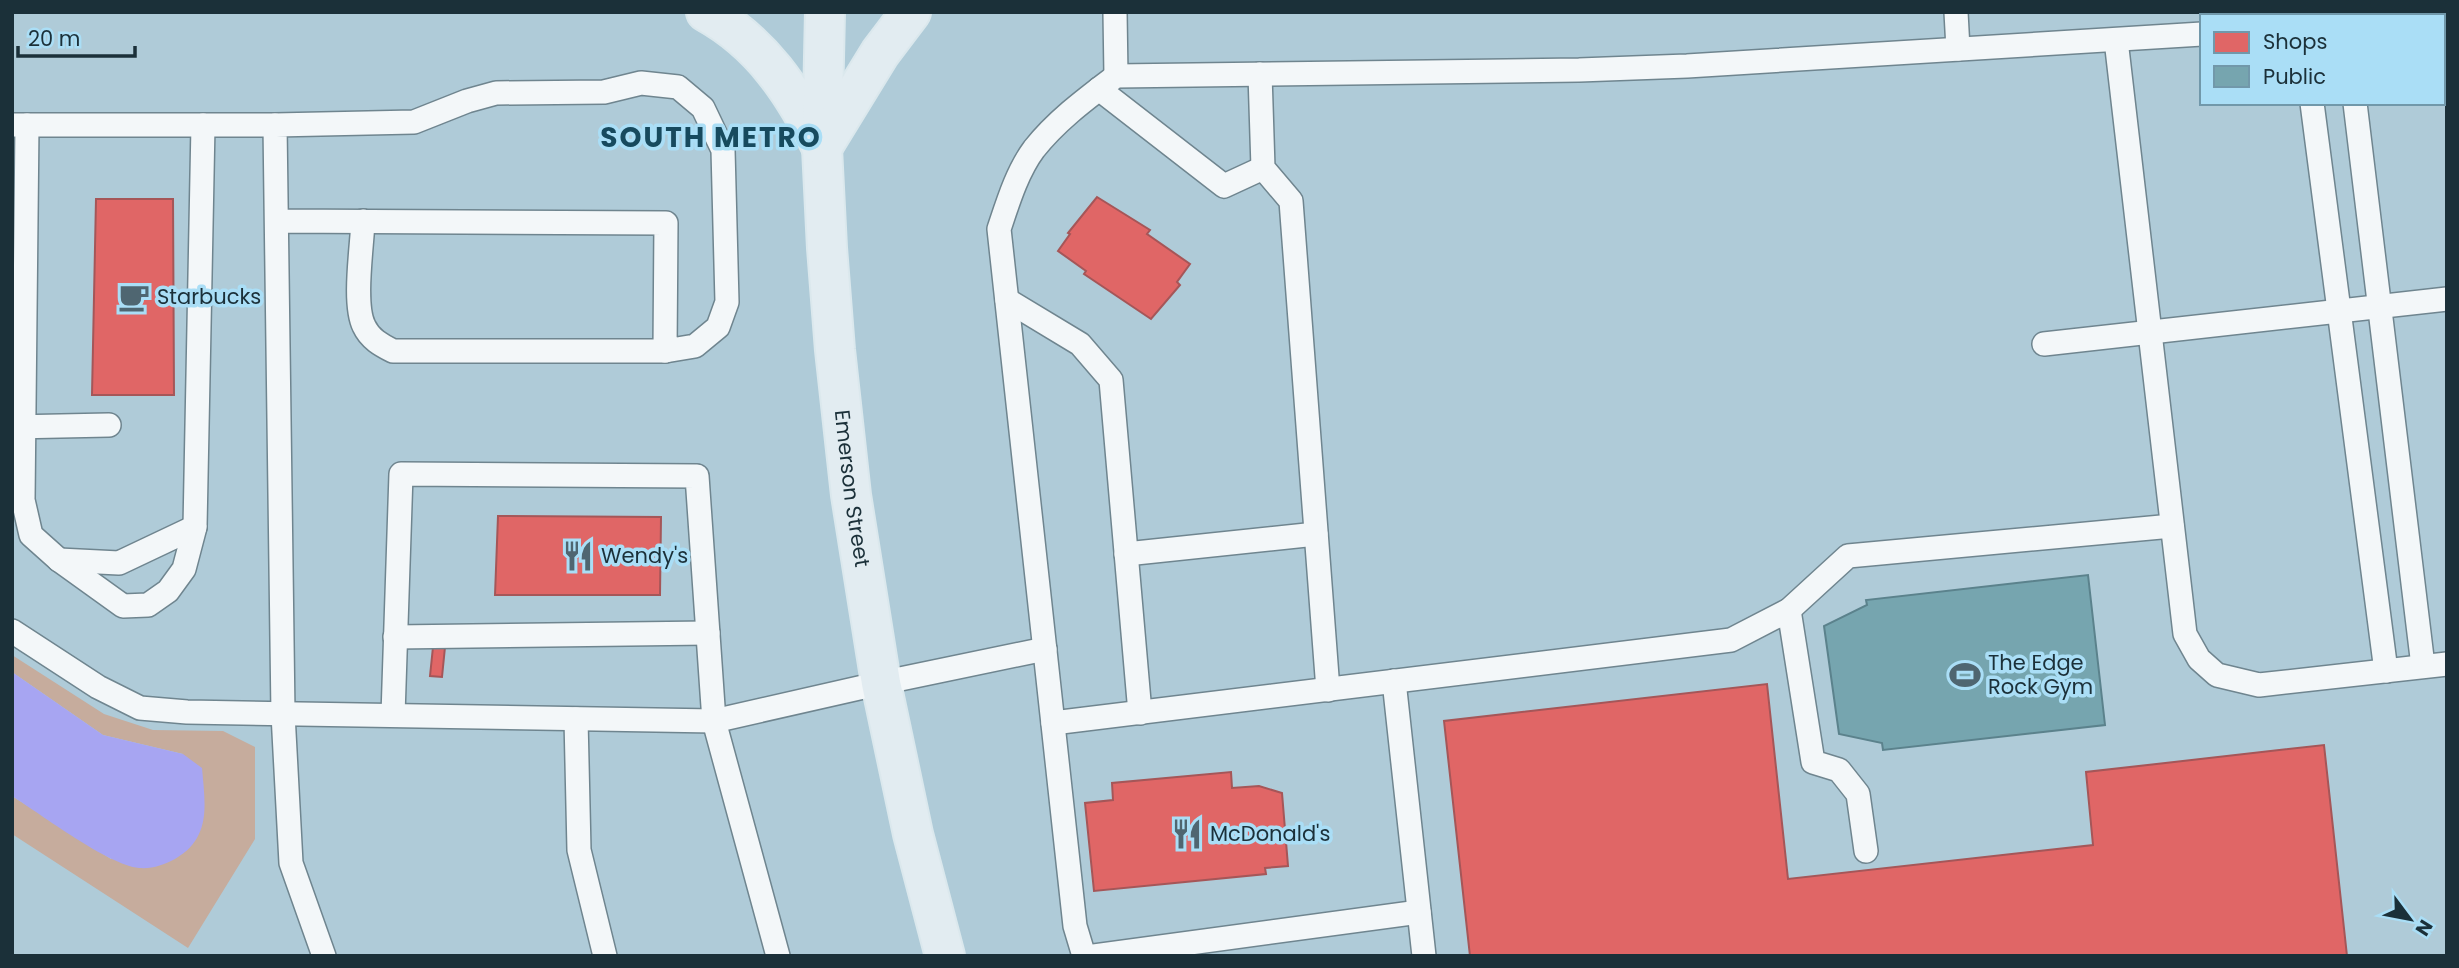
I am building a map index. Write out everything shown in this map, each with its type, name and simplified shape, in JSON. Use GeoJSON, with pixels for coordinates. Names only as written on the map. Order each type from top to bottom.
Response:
{"type":"FeatureCollection","features":[{"type":"Feature","properties":{"kind":"main road"},"geometry":{"type":"LineString","coordinates":[[706,12],[742,35],[769,61],[792,91],[822,148]]}},
{"type":"Feature","properties":{"kind":"main road","name":"Emerson Street"},"geometry":{"type":"LineString","coordinates":[[825,12],[822,148],[828,261],[840,396],[858,547],[881,683],[913,834],[945,956]]}},
{"type":"Feature","properties":{"kind":"main road"},"geometry":{"type":"LineString","coordinates":[[822,148],[880,52],[911,12]]}},
{"type":"Feature","properties":{"kind":"lane"},"geometry":{"type":"LineString","coordinates":[[1108,82],[1115,12]]}},
{"type":"Feature","properties":{"kind":"lane"},"geometry":{"type":"LineString","coordinates":[[1956,12],[1958,49]]}},
{"type":"Feature","properties":{"kind":"lane"},"geometry":{"type":"LineString","coordinates":[[1084,956],[1076,926],[999,229],[1016,181],[1033,150],[1070,112],[1108,82],[1260,74],[1633,68],[2200,34]]}},
{"type":"Feature","properties":{"kind":"lane"},"geometry":{"type":"LineString","coordinates":[[2116,40],[2185,635],[2199,659],[2217,676],[2259,685],[2447,664]]}},
{"type":"Feature","properties":{"kind":"lane"},"geometry":{"type":"LineString","coordinates":[[1260,74],[1263,168],[1291,201],[1328,690]]}},
{"type":"Feature","properties":{"kind":"lane"},"geometry":{"type":"LineString","coordinates":[[1108,82],[1224,186],[1263,168]]}},
{"type":"Feature","properties":{"kind":"lane"},"geometry":{"type":"LineString","coordinates":[[203,125],[195,527],[184,569],[168,591],[148,605],[123,606],[58,560],[30,535],[23,500],[18,427],[19,125],[414,122],[467,101],[496,93],[604,92],[641,83],[678,87],[703,108],[723,150],[727,302],[718,327],[695,346],[665,351],[393,351],[376,342],[364,327],[359,307],[363,221]]}},
{"type":"Feature","properties":{"kind":"lane"},"geometry":{"type":"LineString","coordinates":[[2312,105],[2386,671]]}},
{"type":"Feature","properties":{"kind":"lane"},"geometry":{"type":"LineString","coordinates":[[2355,105],[2423,666]]}},
{"type":"Feature","properties":{"kind":"lane"},"geometry":{"type":"LineString","coordinates":[[275,125],[283,714],[290,863],[324,956]]}},
{"type":"Feature","properties":{"kind":"lane"},"geometry":{"type":"LineString","coordinates":[[277,220],[666,223],[665,351]]}},
{"type":"Feature","properties":{"kind":"lane"},"geometry":{"type":"LineString","coordinates":[[2044,344],[2447,299]]}},
{"type":"Feature","properties":{"kind":"lane"},"geometry":{"type":"LineString","coordinates":[[1007,300],[1080,344],[1111,380],[1140,713]]}},
{"type":"Feature","properties":{"kind":"lane"},"geometry":{"type":"LineString","coordinates":[[18,427],[108,425]]}},
{"type":"Feature","properties":{"kind":"lane"},"geometry":{"type":"LineString","coordinates":[[393,715],[401,474],[697,476],[714,721],[778,956]]}},
{"type":"Feature","properties":{"kind":"lane"},"geometry":{"type":"LineString","coordinates":[[1053,723],[1731,640],[1790,610],[1848,556],[2172,526]]}},
{"type":"Feature","properties":{"kind":"lane"},"geometry":{"type":"LineString","coordinates":[[58,560],[118,563],[195,527]]}},
{"type":"Feature","properties":{"kind":"lane"},"geometry":{"type":"LineString","coordinates":[[1126,554],[1316,534]]}},
{"type":"Feature","properties":{"kind":"lane"},"geometry":{"type":"LineString","coordinates":[[1790,610],[1813,762],[1839,770],[1858,794],[1866,851]]}},
{"type":"Feature","properties":{"kind":"lane"},"geometry":{"type":"LineString","coordinates":[[12,631],[98,687],[140,708],[283,714],[714,721],[1045,649]]}},
{"type":"Feature","properties":{"kind":"lane"},"geometry":{"type":"LineString","coordinates":[[396,637],[708,633]]}},
{"type":"Feature","properties":{"kind":"lane"},"geometry":{"type":"LineString","coordinates":[[1394,681],[1424,956]]}},
{"type":"Feature","properties":{"kind":"lane"},"geometry":{"type":"LineString","coordinates":[[576,719],[579,850],[605,956]]}},
{"type":"Feature","properties":{"kind":"lane"},"geometry":{"type":"LineString","coordinates":[[1094,956],[1419,912]]}},
{"type":"Feature","properties":{"kind":"shaded area"},"geometry":{"type":"Polygon","coordinates":[[[12,655],[104,714],[153,730],[223,731],[255,747],[255,839],[188,948],[12,834],[12,796],[111,859],[183,754],[103,735],[12,672],[12,655]]]}},
{"type":"Feature","properties":{"kind":"shaded area"},"geometry":{"type":"Polygon","coordinates":[[[12,672],[103,735],[183,754],[202,768],[204,819],[201,830],[187,851],[162,865],[139,868],[126,865],[93,849],[12,796],[12,672]]]}},
{"type":"Feature","properties":{"kind":"building: Shops"},"geometry":{"type":"Polygon","coordinates":[[[1097,197],[1150,230],[1147,234],[1190,264],[1177,282],[1180,285],[1151,319],[1084,274],[1086,271],[1058,251],[1070,234],[1068,233],[1097,197]]]}},
{"type":"Feature","properties":{"kind":"building: Shops","name":"Starbucks"},"geometry":{"type":"Polygon","coordinates":[[[96,199],[173,199],[174,395],[92,395],[96,199]]]}},
{"type":"Feature","properties":{"kind":"building: Shops","name":"Wendy's"},"geometry":{"type":"Polygon","coordinates":[[[498,516],[661,517],[660,595],[495,595],[498,516]]]}},
{"type":"Feature","properties":{"kind":"building: Shops"},"geometry":{"type":"Polygon","coordinates":[[[433,647],[445,647],[442,677],[430,676],[433,647]]]}},
{"type":"Feature","properties":{"kind":"building: Shops"},"geometry":{"type":"Polygon","coordinates":[[[1767,684],[1788,879],[2093,845],[2086,772],[2324,745],[2347,956],[1470,956],[1444,721],[1767,684]]]}},
{"type":"Feature","properties":{"kind":"building: Shops","name":"McDonald's"},"geometry":{"type":"Polygon","coordinates":[[[1231,772],[1232,788],[1259,786],[1282,793],[1288,866],[1265,868],[1266,874],[1094,891],[1085,803],[1113,800],[1112,783],[1231,772]]]}},
{"type":"Feature","properties":{"kind":"building: Public","name":"The Edge Rock Gym"},"geometry":{"type":"Polygon","coordinates":[[[2088,575],[2105,725],[1883,750],[1882,743],[1839,734],[1824,626],[1867,605],[1866,600],[2088,575]]]}},
{"type":"Feature","properties":{"kind":"place","name":"Starbucks"},"geometry":{"type":"Point","coordinates":[134,297]}},
{"type":"Feature","properties":{"kind":"place","name":"Wendy's"},"geometry":{"type":"Point","coordinates":[578,556]}},
{"type":"Feature","properties":{"kind":"place","name":"The Edge Rock Gym"},"geometry":{"type":"Point","coordinates":[1965,675]}},
{"type":"Feature","properties":{"kind":"place","name":"McDonald's"},"geometry":{"type":"Point","coordinates":[1187,834]}},
{"type":"Feature","properties":{"kind":"district","name":"SOUTH METRO"},"geometry":{"type":"Point","coordinates":[711,137]}}]}
